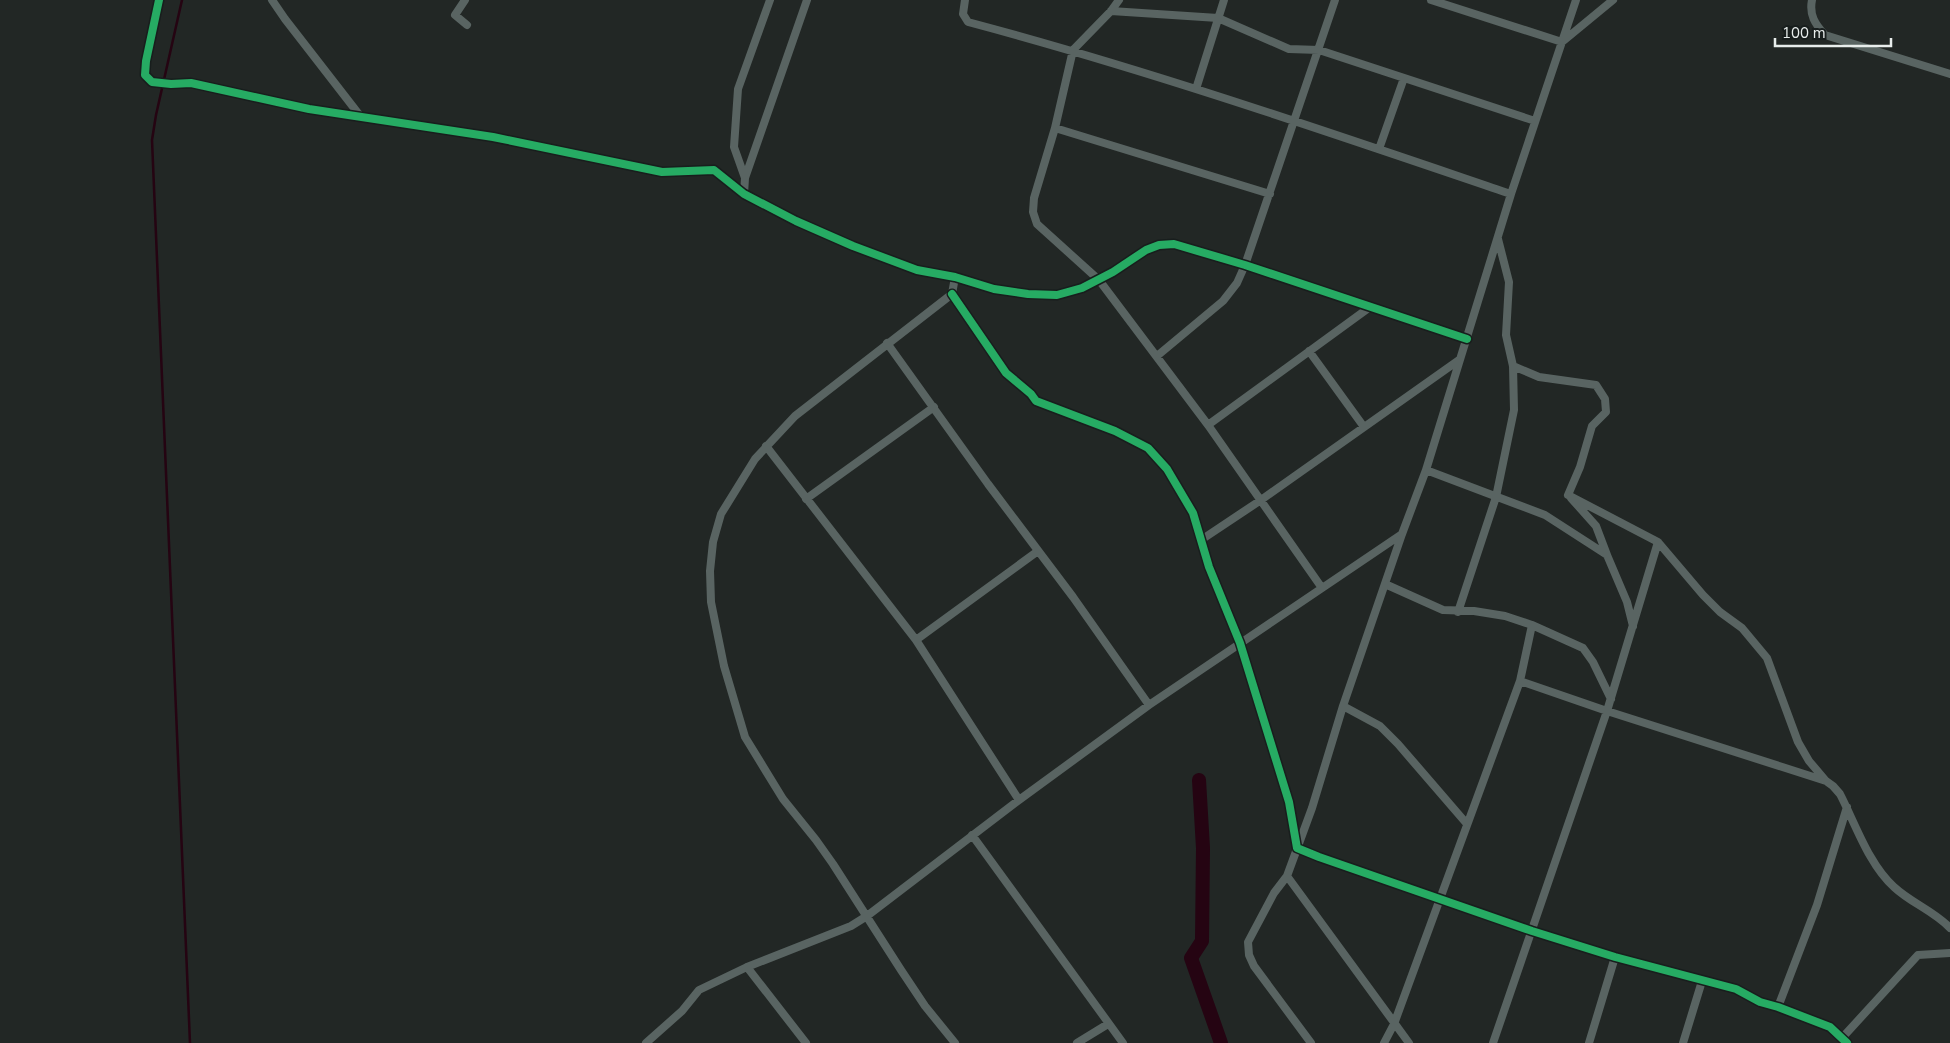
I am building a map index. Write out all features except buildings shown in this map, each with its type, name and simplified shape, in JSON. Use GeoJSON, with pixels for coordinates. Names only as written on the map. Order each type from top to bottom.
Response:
{"type":"FeatureCollection","features":[{"type":"Feature","properties":{"kind":"street"},"geometry":{"type":"LineString","coordinates":[[159,0],[146,61],[145,75],[152,82],[171,84],[191,83],[309,109],[493,136],[662,172],[714,170],[744,194],[796,221],[853,246],[917,270],[954,277],[994,289],[1028,294],[1057,295],[1082,288],[1099,280],[1146,250],[1158,245],[1174,244],[1245,265],[1467,339]]}},
{"type":"Feature","properties":{"kind":"street"},"geometry":{"type":"LineString","coordinates":[[272,0],[361,117]]}},
{"type":"Feature","properties":{"kind":"street"},"geometry":{"type":"LineString","coordinates":[[465,0],[456,15],[467,25]]}},
{"type":"Feature","properties":{"kind":"street"},"geometry":{"type":"LineString","coordinates":[[745,178],[734,147],[738,89],[770,0]]}},
{"type":"Feature","properties":{"kind":"street"},"geometry":{"type":"LineString","coordinates":[[744,194],[745,178],[807,0]]}},
{"type":"Feature","properties":{"kind":"street"},"geometry":{"type":"LineString","coordinates":[[965,0],[963,14],[968,22],[1074,50],[1296,120],[1510,194]]}},
{"type":"Feature","properties":{"kind":"street"},"geometry":{"type":"LineString","coordinates":[[1119,0],[1074,50],[1055,128],[1034,198],[1032,212],[1037,224],[1099,280],[1208,425],[1322,588]]}},
{"type":"Feature","properties":{"kind":"street"},"geometry":{"type":"LineString","coordinates":[[1196,89],[1224,0]]}},
{"type":"Feature","properties":{"kind":"street"},"geometry":{"type":"LineString","coordinates":[[1157,356],[1223,301],[1237,283],[1296,120],[1335,0]]}},
{"type":"Feature","properties":{"kind":"street"},"geometry":{"type":"LineString","coordinates":[[1431,0],[1562,42]]}},
{"type":"Feature","properties":{"kind":"street"},"geometry":{"type":"LineString","coordinates":[[1311,1043],[1254,966],[1249,955],[1248,942],[1274,893],[1286,876],[1312,808],[1343,706],[1426,470],[1510,194],[1576,0]]}},
{"type":"Feature","properties":{"kind":"street"},"geometry":{"type":"LineString","coordinates":[[1562,42],[1613,0]]}},
{"type":"Feature","properties":{"kind":"street"},"geometry":{"type":"LineString","coordinates":[[1812,0],[1811,15],[1824,35],[1950,74]]}},
{"type":"Feature","properties":{"kind":"street"},"geometry":{"type":"LineString","coordinates":[[1111,11],[1218,18],[1289,49],[1319,50],[1535,121]]}},
{"type":"Feature","properties":{"kind":"street"},"geometry":{"type":"LineString","coordinates":[[1379,149],[1404,78]]}},
{"type":"Feature","properties":{"kind":"street"},"geometry":{"type":"LineString","coordinates":[[1055,128],[1270,194]]}},
{"type":"Feature","properties":{"kind":"street"},"geometry":{"type":"LineString","coordinates":[[1458,612],[1496,497],[1514,410],[1513,366],[1506,335],[1509,282],[1498,238]]}},
{"type":"Feature","properties":{"kind":"street"},"geometry":{"type":"LineString","coordinates":[[954,277],[952,294],[1006,374],[1031,394],[1036,401],[1115,431],[1148,448],[1167,469],[1193,514],[1209,567],[1240,643],[1289,802],[1297,848]]}},
{"type":"Feature","properties":{"kind":"street"},"geometry":{"type":"LineString","coordinates":[[952,294],[795,416],[766,446],[755,459],[721,514],[713,542],[710,571],[711,602],[724,666],[745,737],[783,799],[816,840],[925,1006],[955,1043]]}},
{"type":"Feature","properties":{"kind":"street"},"geometry":{"type":"LineString","coordinates":[[1208,425],[1370,307]]}},
{"type":"Feature","properties":{"kind":"street"},"geometry":{"type":"LineString","coordinates":[[887,343],[1150,705]]}},
{"type":"Feature","properties":{"kind":"street"},"geometry":{"type":"LineString","coordinates":[[1309,351],[1364,427]]}},
{"type":"Feature","properties":{"kind":"street"},"geometry":{"type":"LineString","coordinates":[[1201,540],[1261,500],[1459,360]]}},
{"type":"Feature","properties":{"kind":"street"},"geometry":{"type":"LineString","coordinates":[[1513,366],[1539,377],[1596,385],[1605,399],[1606,412],[1592,426],[1580,467],[1568,495]]}},
{"type":"Feature","properties":{"kind":"street"},"geometry":{"type":"LineString","coordinates":[[806,499],[934,407]]}},
{"type":"Feature","properties":{"kind":"street"},"geometry":{"type":"LineString","coordinates":[[766,446],[916,640],[1019,800]]}},
{"type":"Feature","properties":{"kind":"street"},"geometry":{"type":"LineString","coordinates":[[1426,470],[1544,515],[1607,555]]}},
{"type":"Feature","properties":{"kind":"street"},"geometry":{"type":"LineString","coordinates":[[1568,495],[1658,542],[1703,595],[1720,612],[1742,628],[1767,658],[1798,742],[1809,761],[1826,781]]}},
{"type":"Feature","properties":{"kind":"street"},"geometry":{"type":"LineString","coordinates":[[1568,495],[1596,526],[1626,602],[1633,626]]}},
{"type":"Feature","properties":{"kind":"street"},"geometry":{"type":"LineString","coordinates":[[646,1043],[682,1011],[699,990],[747,968],[851,926],[867,916],[972,835],[1150,705],[1402,534]]}},
{"type":"Feature","properties":{"kind":"street"},"geometry":{"type":"LineString","coordinates":[[1493,1043],[1607,711],[1658,542]]}},
{"type":"Feature","properties":{"kind":"street"},"geometry":{"type":"LineString","coordinates":[[916,640],[1038,551]]}},
{"type":"Feature","properties":{"kind":"street"},"geometry":{"type":"LineString","coordinates":[[1385,584],[1443,610],[1458,612],[1474,611],[1504,616],[1532,625],[1583,648],[1593,662],[1611,698]]}},
{"type":"Feature","properties":{"kind":"street"},"geometry":{"type":"LineString","coordinates":[[1384,1043],[1394,1024],[1520,681],[1532,625]]}},
{"type":"Feature","properties":{"kind":"street"},"geometry":{"type":"LineString","coordinates":[[1520,681],[1826,781],[1834,786],[1876,864],[1894,887],[1933,913],[1950,928]]}},
{"type":"Feature","properties":{"kind":"street"},"geometry":{"type":"LineString","coordinates":[[1343,706],[1380,726],[1398,744],[1467,824]]}},
{"type":"Feature","properties":{"kind":"street"},"geometry":{"type":"LineString","coordinates":[[1778,1006],[1818,905],[1847,807]]}},
{"type":"Feature","properties":{"kind":"street"},"geometry":{"type":"LineString","coordinates":[[972,835],[1123,1043]]}},
{"type":"Feature","properties":{"kind":"street"},"geometry":{"type":"LineString","coordinates":[[1297,848],[1532,931],[1615,957],[1736,989],[1760,1002],[1778,1006],[1830,1027],[1844,1040],[1918,955],[1950,953]]}},
{"type":"Feature","properties":{"kind":"street"},"geometry":{"type":"LineString","coordinates":[[1286,876],[1408,1043]]}},
{"type":"Feature","properties":{"kind":"street"},"geometry":{"type":"LineString","coordinates":[[1589,1043],[1615,957]]}},
{"type":"Feature","properties":{"kind":"street"},"geometry":{"type":"LineString","coordinates":[[747,968],[806,1043]]}},
{"type":"Feature","properties":{"kind":"street"},"geometry":{"type":"LineString","coordinates":[[1683,1043],[1702,980]]}},
{"type":"Feature","properties":{"kind":"street"},"geometry":{"type":"LineString","coordinates":[[1077,1043],[1108,1024]]}},
{"type":"Feature","properties":{"kind":"waterway"},"geometry":{"type":"LineString","coordinates":[[182,0],[152,140],[190,1043]]}},
{"type":"Feature","properties":{"kind":"waterway"},"geometry":{"type":"LineString","coordinates":[[1199,780],[1203,848],[1202,941],[1191,958],[1221,1043]]}},
{"type":"Feature","properties":{"kind":"cycle path"},"geometry":{"type":"LineString","coordinates":[[159,0],[146,61],[145,75],[152,82],[171,84],[191,83],[309,109],[493,137],[662,172],[714,170],[744,194],[796,221],[853,246],[917,270],[955,277],[994,289],[1028,294],[1057,295],[1082,288],[1113,272],[1146,250],[1159,245],[1174,244],[1245,265],[1467,339]]}},
{"type":"Feature","properties":{"kind":"cycle path"},"geometry":{"type":"LineString","coordinates":[[952,294],[1006,373],[1031,394],[1036,401],[1115,431],[1148,448],[1167,469],[1193,513],[1209,567],[1240,643],[1289,802],[1297,848],[1532,931],[1615,957],[1736,989],[1760,1002],[1830,1027],[1847,1043]]}}]}
